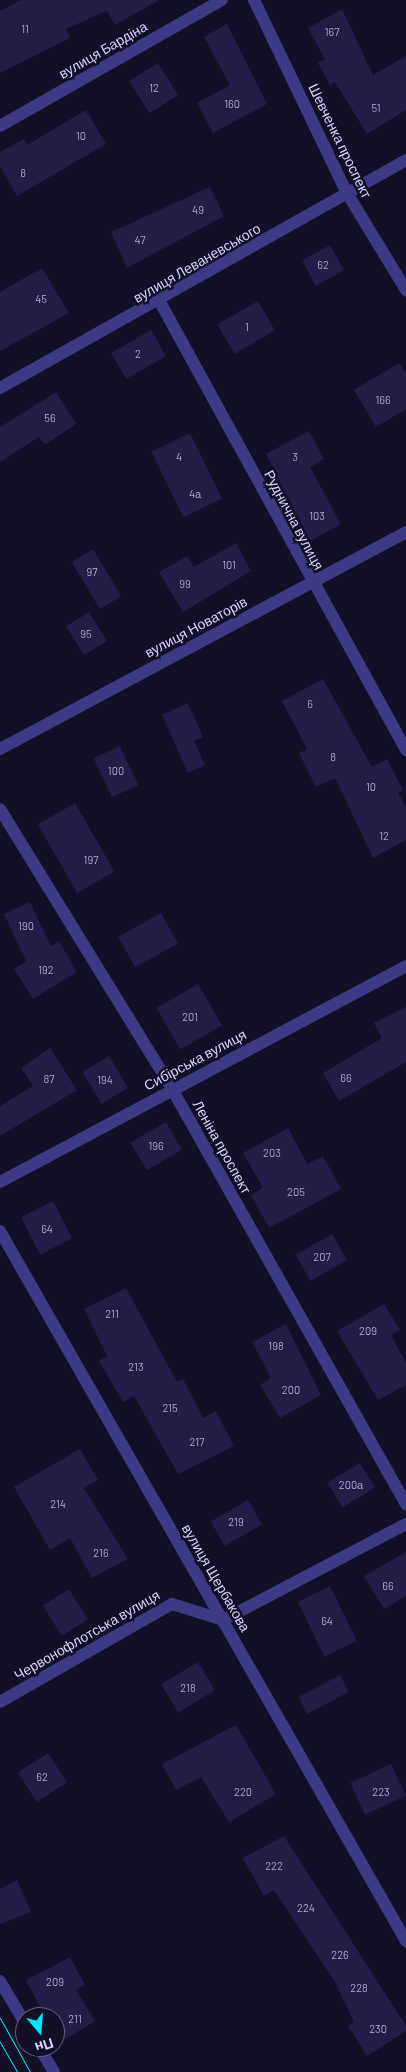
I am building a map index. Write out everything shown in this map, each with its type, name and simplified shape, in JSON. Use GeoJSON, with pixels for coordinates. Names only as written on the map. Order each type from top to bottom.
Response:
{"type":"FeatureCollection","features":[{"type":"Feature","properties":{"kind":"street","name":"вулиця Бардіна"},"geometry":{"type":"LineString","coordinates":[[0,126],[222,0]]}},
{"type":"Feature","properties":{"kind":"street","name":"Шевченка проспект"},"geometry":{"type":"LineString","coordinates":[[254,0],[347,193],[406,290]]}},
{"type":"Feature","properties":{"kind":"street","name":"вулиця Леваневського"},"geometry":{"type":"LineString","coordinates":[[0,388],[160,302],[406,160]]}},
{"type":"Feature","properties":{"kind":"street","name":"Руднична вулиця"},"geometry":{"type":"LineString","coordinates":[[160,302],[311,583],[406,750]]}},
{"type":"Feature","properties":{"kind":"street","name":"вулиця Новаторів"},"geometry":{"type":"LineString","coordinates":[[0,749],[406,532]]}},
{"type":"Feature","properties":{"kind":"street","name":"Леніна проспект"},"geometry":{"type":"LineString","coordinates":[[0,809],[172,1089],[406,1505]]}},
{"type":"Feature","properties":{"kind":"street","name":"Сибірська вулиця"},"geometry":{"type":"LineString","coordinates":[[0,1182],[406,966]]}},
{"type":"Feature","properties":{"kind":"street","name":"вулиця Щербакова"},"geometry":{"type":"LineString","coordinates":[[0,1231],[406,1941]]}},
{"type":"Feature","properties":{"kind":"street"},"geometry":{"type":"LineString","coordinates":[[223,1620],[406,1524]]}},
{"type":"Feature","properties":{"kind":"street","name":"Червонофлотська вулиця"},"geometry":{"type":"LineString","coordinates":[[0,1702],[172,1604],[223,1620]]}},
{"type":"Feature","properties":{"kind":"street"},"geometry":{"type":"LineString","coordinates":[[0,1981],[15,2007]]}},
{"type":"Feature","properties":{"kind":"street"},"geometry":{"type":"LineString","coordinates":[[45,2057],[54,2072]]}},
{"type":"Feature","properties":{"kind":"building"},"geometry":{"type":"Polygon","coordinates":[[[21,0],[159,0],[115,25],[107,11],[66,29],[70,38],[0,73],[0,11],[21,0]]]}},
{"type":"Feature","properties":{"kind":"building"},"geometry":{"type":"Polygon","coordinates":[[[342,9],[373,75],[406,56],[406,110],[367,134],[335,82],[330,85],[318,63],[325,59],[308,28],[342,9]]]}},
{"type":"Feature","properties":{"kind":"building"},"geometry":{"type":"Polygon","coordinates":[[[227,24],[267,104],[213,133],[197,103],[230,85],[204,37],[227,24]]]}},
{"type":"Feature","properties":{"kind":"building"},"geometry":{"type":"Polygon","coordinates":[[[158,63],[178,95],[149,113],[129,81],[158,63]]]}},
{"type":"Feature","properties":{"kind":"building"},"geometry":{"type":"Polygon","coordinates":[[[86,110],[106,144],[17,196],[0,166],[0,152],[24,139],[27,145],[86,110]]]}},
{"type":"Feature","properties":{"kind":"building"},"geometry":{"type":"Polygon","coordinates":[[[210,187],[224,216],[127,268],[111,232],[210,187]]]}},
{"type":"Feature","properties":{"kind":"building"},"geometry":{"type":"Polygon","coordinates":[[[330,245],[344,270],[316,286],[302,261],[330,245]]]}},
{"type":"Feature","properties":{"kind":"building"},"geometry":{"type":"Polygon","coordinates":[[[42,268],[69,313],[0,351],[0,292],[42,268]]]}},
{"type":"Feature","properties":{"kind":"building"},"geometry":{"type":"Polygon","coordinates":[[[258,301],[275,330],[234,354],[217,324],[258,301]]]}},
{"type":"Feature","properties":{"kind":"building"},"geometry":{"type":"Polygon","coordinates":[[[151,330],[166,356],[126,379],[111,353],[151,330]]]}},
{"type":"Feature","properties":{"kind":"building"},"geometry":{"type":"Polygon","coordinates":[[[399,363],[406,374],[406,409],[376,427],[354,390],[399,363]]]}},
{"type":"Feature","properties":{"kind":"building"},"geometry":{"type":"Polygon","coordinates":[[[56,392],[76,424],[45,445],[39,437],[0,462],[0,427],[56,392]]]}},
{"type":"Feature","properties":{"kind":"building"},"geometry":{"type":"Polygon","coordinates":[[[309,431],[324,459],[310,467],[341,524],[310,541],[266,454],[309,431]]]}},
{"type":"Feature","properties":{"kind":"building"},"geometry":{"type":"Polygon","coordinates":[[[190,433],[222,499],[183,517],[151,452],[190,433]]]}},
{"type":"Feature","properties":{"kind":"building"},"geometry":{"type":"Polygon","coordinates":[[[236,543],[251,571],[183,612],[159,572],[187,556],[194,567],[236,543]]]}},
{"type":"Feature","properties":{"kind":"building"},"geometry":{"type":"Polygon","coordinates":[[[93,549],[121,596],[100,609],[72,562],[93,549]]]}},
{"type":"Feature","properties":{"kind":"building"},"geometry":{"type":"Polygon","coordinates":[[[89,612],[107,641],[84,655],[66,626],[89,612]]]}},
{"type":"Feature","properties":{"kind":"building"},"geometry":{"type":"Polygon","coordinates":[[[323,679],[372,767],[387,759],[403,790],[398,793],[406,808],[406,840],[373,858],[335,778],[316,787],[299,753],[307,749],[282,701],[323,679]]]}},
{"type":"Feature","properties":{"kind":"building"},"geometry":{"type":"Polygon","coordinates":[[[188,703],[203,737],[194,741],[205,765],[188,773],[162,715],[188,703]]]}},
{"type":"Feature","properties":{"kind":"building"},"geometry":{"type":"Polygon","coordinates":[[[120,746],[138,785],[112,797],[94,758],[120,746]]]}},
{"type":"Feature","properties":{"kind":"building"},"geometry":{"type":"Polygon","coordinates":[[[75,803],[114,871],[77,893],[38,824],[75,803]]]}},
{"type":"Feature","properties":{"kind":"building"},"geometry":{"type":"Polygon","coordinates":[[[30,902],[51,946],[59,941],[77,972],[33,999],[14,969],[26,961],[4,914],[30,902]]]}},
{"type":"Feature","properties":{"kind":"building"},"geometry":{"type":"Polygon","coordinates":[[[161,913],[178,944],[135,967],[118,937],[161,913]]]}},
{"type":"Feature","properties":{"kind":"building"},"geometry":{"type":"Polygon","coordinates":[[[198,984],[222,1026],[180,1050],[156,1008],[198,984]]]}},
{"type":"Feature","properties":{"kind":"building"},"geometry":{"type":"Polygon","coordinates":[[[406,1007],[406,1062],[339,1101],[323,1073],[382,1038],[374,1023],[406,1007]]]}},
{"type":"Feature","properties":{"kind":"building"},"geometry":{"type":"Polygon","coordinates":[[[50,1048],[77,1090],[0,1136],[0,1106],[33,1086],[21,1068],[50,1048]]]}},
{"type":"Feature","properties":{"kind":"building"},"geometry":{"type":"Polygon","coordinates":[[[109,1056],[128,1088],[101,1104],[82,1072],[109,1056]]]}},
{"type":"Feature","properties":{"kind":"building"},"geometry":{"type":"Polygon","coordinates":[[[166,1122],[182,1150],[146,1170],[130,1142],[166,1122]]]}},
{"type":"Feature","properties":{"kind":"building"},"geometry":{"type":"Polygon","coordinates":[[[288,1128],[307,1164],[323,1156],[341,1189],[269,1228],[251,1195],[263,1188],[243,1153],[288,1128]]]}},
{"type":"Feature","properties":{"kind":"building"},"geometry":{"type":"Polygon","coordinates":[[[53,1201],[72,1238],[40,1255],[21,1217],[53,1201]]]}},
{"type":"Feature","properties":{"kind":"building"},"geometry":{"type":"Polygon","coordinates":[[[332,1234],[347,1260],[311,1281],[296,1255],[332,1234]]]}},
{"type":"Feature","properties":{"kind":"building"},"geometry":{"type":"Polygon","coordinates":[[[126,1288],[177,1382],[183,1379],[203,1418],[216,1411],[234,1446],[178,1474],[134,1396],[123,1402],[99,1361],[107,1356],[84,1309],[126,1288]]]}},
{"type":"Feature","properties":{"kind":"building"},"geometry":{"type":"Polygon","coordinates":[[[384,1304],[400,1330],[391,1335],[406,1363],[406,1385],[378,1400],[337,1331],[384,1304]]]}},
{"type":"Feature","properties":{"kind":"building"},"geometry":{"type":"Polygon","coordinates":[[[286,1324],[321,1395],[280,1418],[260,1385],[271,1378],[252,1342],[286,1324]]]}},
{"type":"Feature","properties":{"kind":"building"},"geometry":{"type":"Polygon","coordinates":[[[80,1449],[98,1480],[84,1488],[128,1559],[92,1578],[70,1538],[50,1550],[14,1487],[80,1449]]]}},
{"type":"Feature","properties":{"kind":"building"},"geometry":{"type":"Polygon","coordinates":[[[360,1463],[375,1488],[342,1507],[327,1483],[360,1463]]]}},
{"type":"Feature","properties":{"kind":"building"},"geometry":{"type":"Polygon","coordinates":[[[248,1500],[262,1524],[225,1546],[211,1522],[248,1500]]]}},
{"type":"Feature","properties":{"kind":"building"},"geometry":{"type":"Polygon","coordinates":[[[406,1552],[406,1596],[384,1609],[364,1576],[406,1552]]]}},
{"type":"Feature","properties":{"kind":"building"},"geometry":{"type":"Polygon","coordinates":[[[330,1586],[357,1641],[324,1657],[298,1602],[330,1586]]]}},
{"type":"Feature","properties":{"kind":"building"},"geometry":{"type":"Polygon","coordinates":[[[69,1589],[88,1620],[62,1636],[43,1605],[69,1589]]]}},
{"type":"Feature","properties":{"kind":"building"},"geometry":{"type":"Polygon","coordinates":[[[198,1662],[215,1690],[178,1712],[161,1684],[198,1662]]]}},
{"type":"Feature","properties":{"kind":"building"},"geometry":{"type":"Polygon","coordinates":[[[340,1675],[349,1692],[307,1714],[299,1697],[340,1675]]]}},
{"type":"Feature","properties":{"kind":"building"},"geometry":{"type":"Polygon","coordinates":[[[236,1725],[276,1794],[229,1822],[201,1777],[176,1790],[162,1764],[236,1725]]]}},
{"type":"Feature","properties":{"kind":"building"},"geometry":{"type":"Polygon","coordinates":[[[48,1753],[67,1782],[37,1802],[18,1773],[48,1753]]]}},
{"type":"Feature","properties":{"kind":"building"},"geometry":{"type":"Polygon","coordinates":[[[391,1764],[406,1796],[365,1815],[350,1783],[391,1764]]]}},
{"type":"Feature","properties":{"kind":"building"},"geometry":{"type":"Polygon","coordinates":[[[284,1836],[406,2026],[406,2031],[367,2056],[348,2026],[354,2022],[335,1982],[274,1890],[264,1896],[243,1858],[284,1836]]]}},
{"type":"Feature","properties":{"kind":"building"},"geometry":{"type":"Polygon","coordinates":[[[17,1880],[31,1912],[0,1924],[0,1889],[17,1880]]]}},
{"type":"Feature","properties":{"kind":"building"},"geometry":{"type":"Polygon","coordinates":[[[70,1957],[85,1985],[76,1990],[95,2021],[65,2040],[65,2007],[40,2007],[26,1980],[70,1957]]]}},
{"type":"Feature","properties":{"kind":"tram line"},"geometry":{"type":"LineString","coordinates":[[0,2018],[30,2072]]}},
{"type":"Feature","properties":{"kind":"tram line"},"geometry":{"type":"LineString","coordinates":[[0,2042],[17,2072]]}}]}
